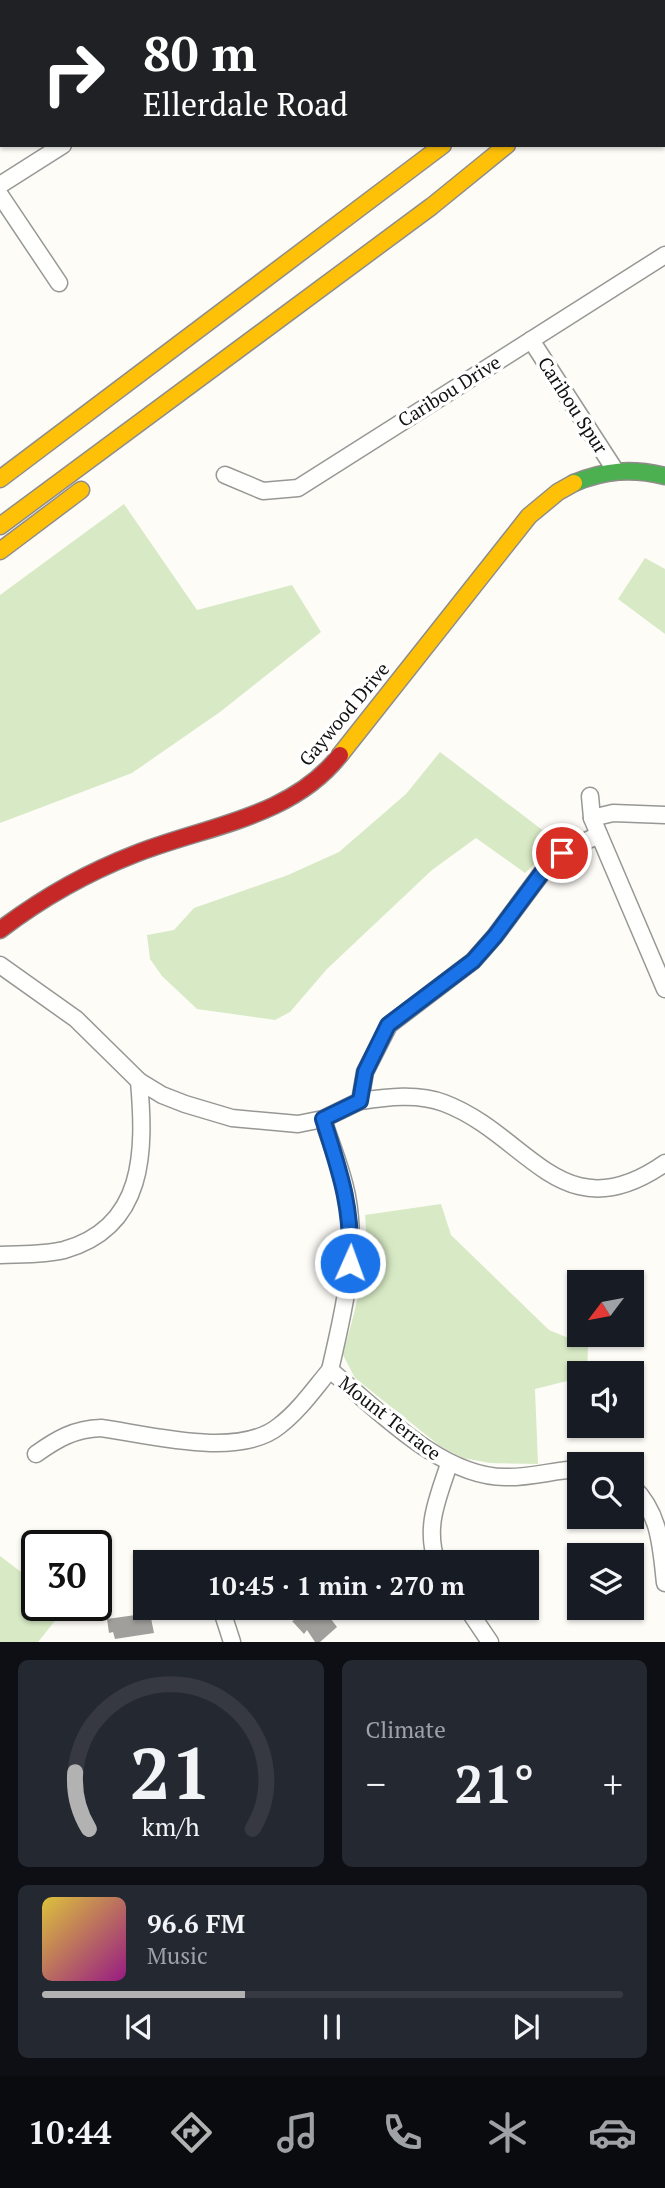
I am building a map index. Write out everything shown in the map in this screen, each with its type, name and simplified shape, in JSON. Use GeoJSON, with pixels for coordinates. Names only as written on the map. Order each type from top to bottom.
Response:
{"type":"FeatureCollection","features":[{"type":"Feature","properties":{"kind":"main road"},"geometry":{"type":"LineString","coordinates":[[0,479],[440,147]]}},
{"type":"Feature","properties":{"kind":"main road"},"geometry":{"type":"LineString","coordinates":[[0,526],[432,206],[505,147]]}},
{"type":"Feature","properties":{"kind":"main road"},"geometry":{"type":"LineString","coordinates":[[134,447],[181,407],[225,361]]}},
{"type":"Feature","properties":{"kind":"main road"},"geometry":{"type":"LineString","coordinates":[[23,441],[68,412],[120,391]]}},
{"type":"Feature","properties":{"kind":"main road","name":"Gaywood Drive"},"geometry":{"type":"LineString","coordinates":[[0,930],[60,887],[99,867],[285,803],[303,791],[335,762],[529,516],[546,499],[566,485],[615,470],[636,470],[665,476]]}},
{"type":"Feature","properties":{"kind":"main road"},"geometry":{"type":"LineString","coordinates":[[0,551],[95,479]]}},
{"type":"Feature","properties":{"kind":"street"},"geometry":{"type":"LineString","coordinates":[[0,185],[60,147]]}},
{"type":"Feature","properties":{"kind":"street"},"geometry":{"type":"LineString","coordinates":[[0,195],[60,283]]}},
{"type":"Feature","properties":{"kind":"street","name":"Caribou Drive"},"geometry":{"type":"LineString","coordinates":[[225,475],[263,491],[298,488],[665,255]]}},
{"type":"Feature","properties":{"kind":"street","name":"Caribou Spur"},"geometry":{"type":"LineString","coordinates":[[531,340],[615,470]]}},
{"type":"Feature","properties":{"kind":"street"},"geometry":{"type":"LineString","coordinates":[[590,796],[592,818],[665,989]]}},
{"type":"Feature","properties":{"kind":"street"},"geometry":{"type":"LineString","coordinates":[[592,818],[613,813],[665,815]]}},
{"type":"Feature","properties":{"kind":"street"},"geometry":{"type":"LineString","coordinates":[[360,1101],[365,1072],[388,1025],[473,961],[550,862],[599,835]]}},
{"type":"Feature","properties":{"kind":"street"},"geometry":{"type":"LineString","coordinates":[[0,964],[76,1020],[139,1081],[173,1100],[232,1118],[298,1124],[323,1119],[360,1101],[414,1097],[442,1101],[468,1113],[555,1179],[602,1188],[625,1185],[665,1163]]}},
{"type":"Feature","properties":{"kind":"street"},"geometry":{"type":"LineString","coordinates":[[0,1255],[48,1252],[76,1246],[100,1232],[120,1213],[135,1189],[140,1168],[142,1126],[139,1081]]}},
{"type":"Feature","properties":{"kind":"street","name":"Mount Terrace"},"geometry":{"type":"LineString","coordinates":[[323,1119],[347,1195],[351,1229],[348,1274],[330,1370],[449,1464],[481,1475],[504,1478],[567,1470]]}},
{"type":"Feature","properties":{"kind":"street"},"geometry":{"type":"LineString","coordinates":[[36,1454],[59,1437],[87,1429],[101,1428],[220,1444],[259,1438],[292,1415],[330,1370]]}},
{"type":"Feature","properties":{"kind":"street"},"geometry":{"type":"LineString","coordinates":[[432,1550],[430,1527],[449,1464]]}},
{"type":"Feature","properties":{"kind":"street"},"geometry":{"type":"LineString","coordinates":[[644,1499],[654,1515],[665,1583]]}},
{"type":"Feature","properties":{"kind":"street"},"geometry":{"type":"LineString","coordinates":[[225,1620],[232,1642]]}},
{"type":"Feature","properties":{"kind":"street"},"geometry":{"type":"LineString","coordinates":[[475,1620],[490,1642]]}},
{"type":"Feature","properties":{"kind":"green space"},"geometry":{"type":"Polygon","coordinates":[[[124,504],[197,610],[292,585],[321,632],[220,712],[132,773],[0,823],[0,595],[124,504]]]}},
{"type":"Feature","properties":{"kind":"green space"},"geometry":{"type":"Polygon","coordinates":[[[645,558],[665,569],[665,634],[618,599],[645,558]]]}},
{"type":"Feature","properties":{"kind":"green space"},"geometry":{"type":"Polygon","coordinates":[[[440,752],[558,842],[525,873],[476,838],[432,870],[327,969],[290,1012],[275,1020],[197,1009],[162,976],[150,959],[147,935],[174,930],[194,908],[288,875],[339,852],[406,794],[440,752]]]}},
{"type":"Feature","properties":{"kind":"green space"},"geometry":{"type":"Polygon","coordinates":[[[441,1204],[451,1235],[549,1330],[567,1337],[567,1348],[588,1348],[587,1361],[567,1361],[567,1381],[535,1389],[538,1464],[490,1463],[463,1458],[440,1446],[355,1378],[343,1355],[363,1268],[365,1215],[441,1204]]]}},
{"type":"Feature","properties":{"kind":"green space"},"geometry":{"type":"Polygon","coordinates":[[[0,1556],[21,1572],[21,1621],[55,1621],[38,1642],[0,1642],[0,1556]]]}},
{"type":"Feature","properties":{"kind":"building"},"geometry":{"type":"Polygon","coordinates":[[[133,1615],[133,1620],[151,1620],[154,1633],[115,1639],[113,1632],[109,1633],[107,1621],[112,1621],[112,1618],[133,1615]]]}},
{"type":"Feature","properties":{"kind":"building"},"geometry":{"type":"Polygon","coordinates":[[[332,1620],[337,1627],[320,1642],[315,1642],[307,1630],[304,1634],[292,1621],[332,1620]]]}},
{"type":"Feature","properties":{"kind":"traffic: fast"},"geometry":{"type":"LineString","coordinates":[[574,483],[597,475],[619,472],[665,476]]}},
{"type":"Feature","properties":{"kind":"traffic: slow"},"geometry":{"type":"LineString","coordinates":[[0,479],[440,147]]}},
{"type":"Feature","properties":{"kind":"traffic: slow"},"geometry":{"type":"LineString","coordinates":[[0,526],[432,206],[505,147]]}},
{"type":"Feature","properties":{"kind":"traffic: slow"},"geometry":{"type":"LineString","coordinates":[[340,755],[529,516],[558,492],[574,483]]}},
{"type":"Feature","properties":{"kind":"traffic: slow"},"geometry":{"type":"LineString","coordinates":[[0,551],[81,490]]}},
{"type":"Feature","properties":{"kind":"traffic: jam"},"geometry":{"type":"LineString","coordinates":[[0,930],[48,897],[99,869],[162,844],[272,807],[320,776],[340,755]]}},
{"type":"Feature","properties":{"kind":"route"},"geometry":{"type":"LineString","coordinates":[[350,1263],[351,1229],[347,1195],[323,1119],[360,1101],[365,1072],[388,1025],[473,961],[550,862],[562,853]]}}]}
